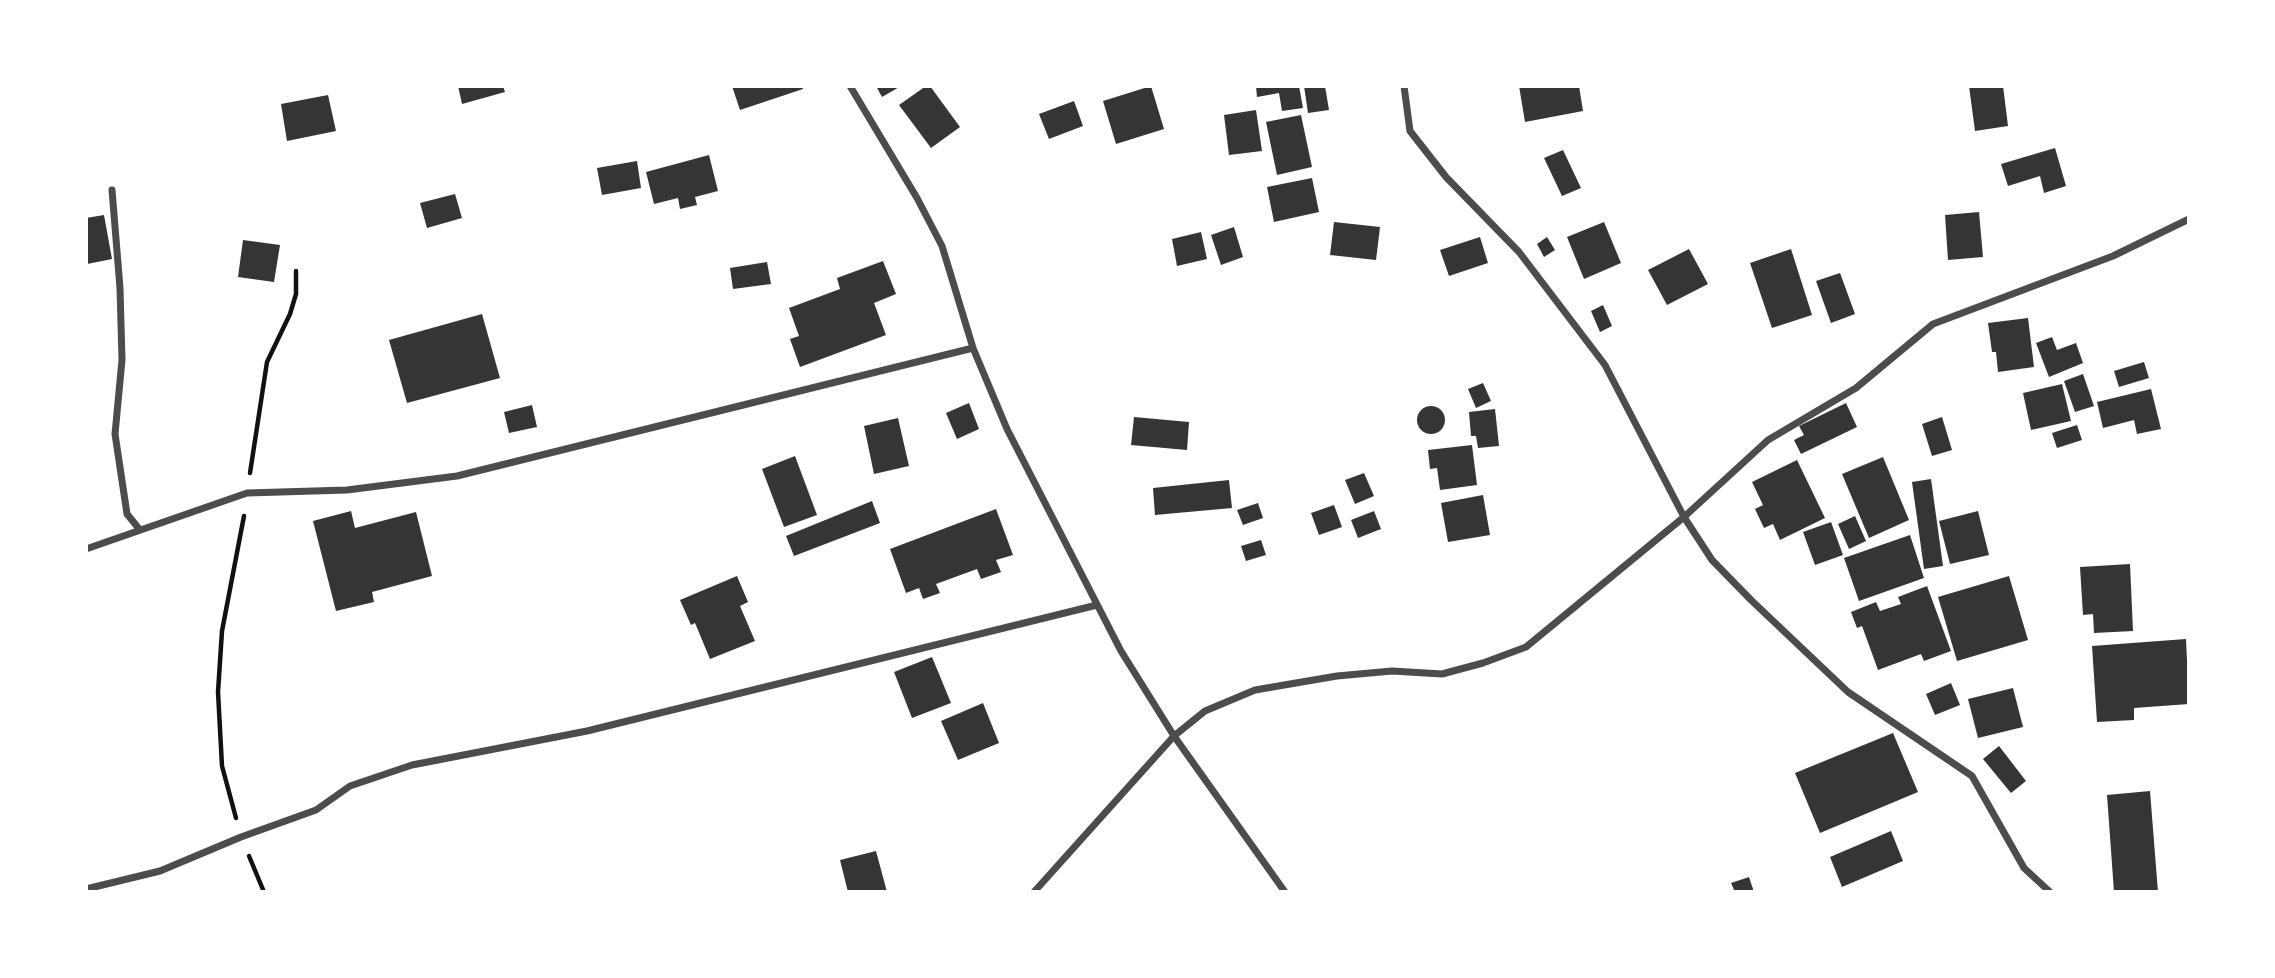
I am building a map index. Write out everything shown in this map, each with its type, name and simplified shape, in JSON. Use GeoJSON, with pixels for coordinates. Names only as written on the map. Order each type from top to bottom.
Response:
{"type":"FeatureCollection","features":[{"type":"Feature","properties":{"kind":"street"},"geometry":{"type":"LineString","coordinates":[[850,86],[917,198],[942,246],[973,348],[1007,429],[1121,651],[1174,736],[1285,892]]}},
{"type":"Feature","properties":{"kind":"street"},"geometry":{"type":"LineString","coordinates":[[1404,86],[1410,131],[1446,177],[1519,252],[1605,365],[1684,517],[1712,560],[1848,692],[1972,776],[2024,868],[2050,892]]}},
{"type":"Feature","properties":{"kind":"street"},"geometry":{"type":"LineString","coordinates":[[112,190],[120,288],[122,360],[115,434],[127,514],[139,530]]}},
{"type":"Feature","properties":{"kind":"street"},"geometry":{"type":"LineString","coordinates":[[1034,892],[1174,736],[1205,711],[1255,690],[1337,676],[1392,671],[1442,674],[1526,647],[1684,517],[1768,440],[1856,388],[1933,324],[2113,257],[2189,219]]}},
{"type":"Feature","properties":{"kind":"street"},"geometry":{"type":"LineString","coordinates":[[86,549],[247,493],[347,490],[457,476],[973,348]]}},
{"type":"Feature","properties":{"kind":"street"},"geometry":{"type":"LineString","coordinates":[[86,889],[160,871],[316,810],[350,786],[412,765],[587,731],[1097,605]]}},
{"type":"Feature","properties":{"kind":"path"},"geometry":{"type":"LineString","coordinates":[[264,892],[242,837],[222,766],[218,692],[222,631],[267,362],[290,314],[296,294],[296,271]]}},
{"type":"Feature","properties":{"kind":"building"},"geometry":{"type":"Polygon","coordinates":[[[458,86],[503,86],[505,92],[462,104],[458,86]]]}},
{"type":"Feature","properties":{"kind":"building"},"geometry":{"type":"Polygon","coordinates":[[[732,86],[802,86],[803,89],[740,110],[732,86]]]}},
{"type":"Feature","properties":{"kind":"building"},"geometry":{"type":"Polygon","coordinates":[[[876,86],[901,86],[882,97],[876,86]]]}},
{"type":"Feature","properties":{"kind":"building"},"geometry":{"type":"Polygon","coordinates":[[[930,86],[960,127],[931,148],[899,105],[930,86]]]}},
{"type":"Feature","properties":{"kind":"building"},"geometry":{"type":"Polygon","coordinates":[[[1151,86],[1164,129],[1116,144],[1103,101],[1151,86]]]}},
{"type":"Feature","properties":{"kind":"building"},"geometry":{"type":"Polygon","coordinates":[[[1256,86],[1299,86],[1303,108],[1282,111],[1279,93],[1257,97],[1256,86]]]}},
{"type":"Feature","properties":{"kind":"building"},"geometry":{"type":"Polygon","coordinates":[[[1304,86],[1325,86],[1329,110],[1308,113],[1304,86]]]}},
{"type":"Feature","properties":{"kind":"building"},"geometry":{"type":"Polygon","coordinates":[[[1519,86],[1579,86],[1583,111],[1525,122],[1519,86]]]}},
{"type":"Feature","properties":{"kind":"building"},"geometry":{"type":"Polygon","coordinates":[[[1969,86],[2003,86],[2008,126],[1975,131],[1969,86]]]}},
{"type":"Feature","properties":{"kind":"building"},"geometry":{"type":"Polygon","coordinates":[[[328,95],[336,131],[287,141],[281,104],[328,95]]]}},
{"type":"Feature","properties":{"kind":"building"},"geometry":{"type":"Polygon","coordinates":[[[1074,101],[1083,126],[1049,139],[1039,114],[1074,101]]]}},
{"type":"Feature","properties":{"kind":"building"},"geometry":{"type":"Polygon","coordinates":[[[1256,110],[1262,151],[1229,155],[1224,115],[1256,110]]]}},
{"type":"Feature","properties":{"kind":"building"},"geometry":{"type":"Polygon","coordinates":[[[1301,115],[1312,167],[1277,175],[1266,122],[1301,115]]]}},
{"type":"Feature","properties":{"kind":"building"},"geometry":{"type":"Polygon","coordinates":[[[2055,148],[2066,186],[2044,193],[2040,176],[2008,186],[2001,164],[2055,148]]]}},
{"type":"Feature","properties":{"kind":"building"},"geometry":{"type":"Polygon","coordinates":[[[1563,150],[1581,188],[1562,196],[1544,158],[1563,150]]]}},
{"type":"Feature","properties":{"kind":"building"},"geometry":{"type":"Polygon","coordinates":[[[709,155],[718,191],[695,197],[697,205],[680,209],[678,198],[654,204],[646,172],[709,155]]]}},
{"type":"Feature","properties":{"kind":"building"},"geometry":{"type":"Polygon","coordinates":[[[637,161],[641,188],[602,195],[597,168],[637,161]]]}},
{"type":"Feature","properties":{"kind":"building"},"geometry":{"type":"Polygon","coordinates":[[[1312,178],[1319,212],[1274,222],[1267,187],[1312,178]]]}},
{"type":"Feature","properties":{"kind":"building"},"geometry":{"type":"Polygon","coordinates":[[[455,194],[462,218],[427,228],[420,203],[455,194]]]}},
{"type":"Feature","properties":{"kind":"building"},"geometry":{"type":"Polygon","coordinates":[[[1979,212],[1983,257],[1948,260],[1945,215],[1979,212]]]}},
{"type":"Feature","properties":{"kind":"building"},"geometry":{"type":"Polygon","coordinates":[[[104,215],[112,259],[87,264],[86,218],[104,215]]]}},
{"type":"Feature","properties":{"kind":"building"},"geometry":{"type":"Polygon","coordinates":[[[1334,222],[1380,227],[1376,260],[1330,255],[1334,222]]]}},
{"type":"Feature","properties":{"kind":"building"},"geometry":{"type":"Polygon","coordinates":[[[1604,222],[1621,263],[1584,279],[1567,237],[1604,222]]]}},
{"type":"Feature","properties":{"kind":"building"},"geometry":{"type":"Polygon","coordinates":[[[1234,227],[1243,257],[1221,265],[1211,235],[1234,227]]]}},
{"type":"Feature","properties":{"kind":"building"},"geometry":{"type":"Polygon","coordinates":[[[1201,232],[1207,259],[1177,266],[1172,239],[1201,232]]]}},
{"type":"Feature","properties":{"kind":"building"},"geometry":{"type":"Polygon","coordinates":[[[1480,237],[1488,263],[1449,276],[1440,250],[1480,237]]]}},
{"type":"Feature","properties":{"kind":"building"},"geometry":{"type":"Polygon","coordinates":[[[1547,237],[1555,250],[1544,257],[1537,244],[1547,237]]]}},
{"type":"Feature","properties":{"kind":"building"},"geometry":{"type":"Polygon","coordinates":[[[243,240],[280,245],[274,282],[238,277],[243,240]]]}},
{"type":"Feature","properties":{"kind":"building"},"geometry":{"type":"Polygon","coordinates":[[[1689,249],[1708,284],[1667,305],[1648,270],[1689,249]]]}},
{"type":"Feature","properties":{"kind":"building"},"geometry":{"type":"Polygon","coordinates":[[[1791,249],[1812,315],[1772,328],[1750,263],[1791,249]]]}},
{"type":"Feature","properties":{"kind":"building"},"geometry":{"type":"Polygon","coordinates":[[[883,261],[896,294],[874,303],[886,335],[800,367],[790,339],[799,336],[789,308],[840,289],[837,278],[883,261]]]}},
{"type":"Feature","properties":{"kind":"building"},"geometry":{"type":"Polygon","coordinates":[[[767,262],[771,284],[733,289],[730,268],[767,262]]]}},
{"type":"Feature","properties":{"kind":"building"},"geometry":{"type":"Polygon","coordinates":[[[1840,273],[1855,314],[1831,323],[1816,281],[1840,273]]]}},
{"type":"Feature","properties":{"kind":"building"},"geometry":{"type":"Polygon","coordinates":[[[1603,305],[1612,326],[1600,332],[1591,311],[1603,305]]]}},
{"type":"Feature","properties":{"kind":"building"},"geometry":{"type":"Polygon","coordinates":[[[482,314],[500,378],[407,403],[389,340],[482,314]]]}},
{"type":"Feature","properties":{"kind":"building"},"geometry":{"type":"Polygon","coordinates":[[[2028,318],[2034,367],[1998,372],[1988,323],[2028,318]]]}},
{"type":"Feature","properties":{"kind":"building"},"geometry":{"type":"Polygon","coordinates":[[[2052,337],[2057,350],[2076,343],[2083,363],[2049,377],[2036,343],[2052,337]]]}},
{"type":"Feature","properties":{"kind":"building"},"geometry":{"type":"Polygon","coordinates":[[[2144,362],[2149,378],[2119,387],[2114,371],[2144,362]]]}},
{"type":"Feature","properties":{"kind":"building"},"geometry":{"type":"Polygon","coordinates":[[[2083,374],[2094,406],[2075,412],[2064,381],[2083,374]]]}},
{"type":"Feature","properties":{"kind":"building"},"geometry":{"type":"Polygon","coordinates":[[[1483,383],[1491,401],[1476,408],[1468,389],[1483,383]]]}},
{"type":"Feature","properties":{"kind":"building"},"geometry":{"type":"Polygon","coordinates":[[[2062,384],[2071,421],[2031,430],[2023,393],[2062,384]]]}},
{"type":"Feature","properties":{"kind":"building"},"geometry":{"type":"Polygon","coordinates":[[[2151,389],[2161,429],[2137,434],[2134,420],[2103,428],[2097,402],[2151,389]]]}},
{"type":"Feature","properties":{"kind":"building"},"geometry":{"type":"Polygon","coordinates":[[[969,403],[979,429],[957,439],[946,413],[969,403]]]}},
{"type":"Feature","properties":{"kind":"building"},"geometry":{"type":"Polygon","coordinates":[[[1846,403],[1857,427],[1801,454],[1794,440],[1804,435],[1799,426],[1846,403]]]}},
{"type":"Feature","properties":{"kind":"building"},"geometry":{"type":"Polygon","coordinates":[[[532,405],[537,427],[509,433],[504,412],[532,405]]]}},
{"type":"Feature","properties":{"kind":"building"},"geometry":{"type":"Polygon","coordinates":[[[1431,406],[1441,410],[1445,420],[1441,430],[1431,434],[1421,430],[1417,420],[1421,410],[1431,406]]]}},
{"type":"Feature","properties":{"kind":"building"},"geometry":{"type":"Polygon","coordinates":[[[1495,409],[1499,446],[1478,448],[1476,436],[1471,436],[1469,412],[1495,409]]]}},
{"type":"Feature","properties":{"kind":"building"},"geometry":{"type":"Polygon","coordinates":[[[1134,417],[1189,422],[1187,450],[1131,445],[1134,417]]]}},
{"type":"Feature","properties":{"kind":"building"},"geometry":{"type":"Polygon","coordinates":[[[1942,417],[1952,450],[1932,456],[1922,424],[1942,417]]]}},
{"type":"Feature","properties":{"kind":"building"},"geometry":{"type":"Polygon","coordinates":[[[898,418],[909,466],[874,474],[864,426],[898,418]]]}},
{"type":"Feature","properties":{"kind":"building"},"geometry":{"type":"Polygon","coordinates":[[[2077,425],[2082,440],[2057,448],[2052,433],[2077,425]]]}},
{"type":"Feature","properties":{"kind":"building"},"geometry":{"type":"Polygon","coordinates":[[[1472,445],[1477,485],[1440,490],[1437,468],[1430,469],[1428,450],[1472,445]]]}},
{"type":"Feature","properties":{"kind":"building"},"geometry":{"type":"Polygon","coordinates":[[[795,456],[817,515],[784,527],[762,469],[795,456]]]}},
{"type":"Feature","properties":{"kind":"building"},"geometry":{"type":"Polygon","coordinates":[[[1883,457],[1909,520],[1869,538],[1842,474],[1883,457]]]}},
{"type":"Feature","properties":{"kind":"building"},"geometry":{"type":"Polygon","coordinates":[[[1797,460],[1825,518],[1780,540],[1773,524],[1764,528],[1755,509],[1763,505],[1752,482],[1797,460]]]}},
{"type":"Feature","properties":{"kind":"building"},"geometry":{"type":"Polygon","coordinates":[[[1364,473],[1374,496],[1355,504],[1345,480],[1364,473]]]}},
{"type":"Feature","properties":{"kind":"building"},"geometry":{"type":"Polygon","coordinates":[[[1931,479],[1943,566],[1924,569],[1912,482],[1931,479]]]}},
{"type":"Feature","properties":{"kind":"building"},"geometry":{"type":"Polygon","coordinates":[[[1229,480],[1232,508],[1155,515],[1153,488],[1229,480]]]}},
{"type":"Feature","properties":{"kind":"building"},"geometry":{"type":"Polygon","coordinates":[[[1483,495],[1490,535],[1448,542],[1441,503],[1483,495]]]}},
{"type":"Feature","properties":{"kind":"building"},"geometry":{"type":"Polygon","coordinates":[[[872,501],[880,523],[794,556],[786,536],[872,501]]]}},
{"type":"Feature","properties":{"kind":"building"},"geometry":{"type":"Polygon","coordinates":[[[1258,503],[1263,518],[1243,525],[1237,510],[1258,503]]]}},
{"type":"Feature","properties":{"kind":"building"},"geometry":{"type":"Polygon","coordinates":[[[1334,505],[1342,527],[1319,535],[1311,513],[1334,505]]]}},
{"type":"Feature","properties":{"kind":"building"},"geometry":{"type":"Polygon","coordinates":[[[996,509],[1013,555],[996,560],[1001,572],[981,579],[977,569],[936,584],[940,593],[923,599],[919,588],[906,593],[890,549],[996,509]]]}},
{"type":"Feature","properties":{"kind":"building"},"geometry":{"type":"Polygon","coordinates":[[[351,511],[355,528],[416,512],[432,576],[372,592],[374,602],[336,611],[313,521],[351,511]]]}},
{"type":"Feature","properties":{"kind":"building"},"geometry":{"type":"Polygon","coordinates":[[[1374,511],[1381,529],[1358,538],[1351,520],[1374,511]]]}},
{"type":"Feature","properties":{"kind":"building"},"geometry":{"type":"Polygon","coordinates":[[[1978,511],[1989,555],[1950,564],[1939,521],[1978,511]]]}},
{"type":"Feature","properties":{"kind":"building"},"geometry":{"type":"Polygon","coordinates":[[[1855,516],[1866,541],[1849,549],[1838,524],[1855,516]]]}},
{"type":"Feature","properties":{"kind":"building"},"geometry":{"type":"Polygon","coordinates":[[[1831,522],[1843,555],[1815,565],[1803,532],[1831,522]]]}},
{"type":"Feature","properties":{"kind":"building"},"geometry":{"type":"Polygon","coordinates":[[[1910,535],[1924,578],[1859,601],[1844,558],[1910,535]]]}},
{"type":"Feature","properties":{"kind":"building"},"geometry":{"type":"Polygon","coordinates":[[[1261,540],[1266,555],[1246,561],[1241,546],[1261,540]]]}},
{"type":"Feature","properties":{"kind":"building"},"geometry":{"type":"Polygon","coordinates":[[[2130,564],[2133,631],[2094,633],[2093,614],[2083,615],[2080,567],[2130,564]]]}},
{"type":"Feature","properties":{"kind":"building"},"geometry":{"type":"Polygon","coordinates":[[[737,576],[748,602],[740,606],[755,641],[710,659],[695,623],[691,625],[680,600],[737,576]]]}},
{"type":"Feature","properties":{"kind":"building"},"geometry":{"type":"Polygon","coordinates":[[[2009,576],[2028,640],[1957,661],[1938,597],[2009,576]]]}},
{"type":"Feature","properties":{"kind":"building"},"geometry":{"type":"Polygon","coordinates":[[[1927,586],[1951,651],[1924,661],[1921,654],[1878,670],[1862,626],[1857,628],[1851,612],[1876,602],[1880,611],[1901,604],[1898,597],[1927,586]]]}},
{"type":"Feature","properties":{"kind":"building"},"geometry":{"type":"Polygon","coordinates":[[[2186,639],[2189,704],[2134,708],[2134,720],[2097,722],[2092,646],[2186,639]]]}},
{"type":"Feature","properties":{"kind":"building"},"geometry":{"type":"Polygon","coordinates":[[[932,657],[951,703],[912,718],[894,672],[932,657]]]}},
{"type":"Feature","properties":{"kind":"building"},"geometry":{"type":"Polygon","coordinates":[[[1951,683],[1960,705],[1935,715],[1926,694],[1951,683]]]}},
{"type":"Feature","properties":{"kind":"building"},"geometry":{"type":"Polygon","coordinates":[[[2013,688],[2023,727],[1978,738],[1968,699],[2013,688]]]}},
{"type":"Feature","properties":{"kind":"building"},"geometry":{"type":"Polygon","coordinates":[[[983,703],[999,743],[958,760],[941,721],[983,703]]]}},
{"type":"Feature","properties":{"kind":"building"},"geometry":{"type":"Polygon","coordinates":[[[1893,733],[1918,792],[1820,833],[1795,773],[1893,733]]]}},
{"type":"Feature","properties":{"kind":"building"},"geometry":{"type":"Polygon","coordinates":[[[1999,746],[2026,781],[2011,793],[1983,759],[1999,746]]]}},
{"type":"Feature","properties":{"kind":"building"},"geometry":{"type":"Polygon","coordinates":[[[2150,791],[2158,892],[2114,892],[2107,795],[2150,791]]]}},
{"type":"Feature","properties":{"kind":"building"},"geometry":{"type":"Polygon","coordinates":[[[1891,831],[1903,861],[1842,887],[1830,857],[1891,831]]]}},
{"type":"Feature","properties":{"kind":"building"},"geometry":{"type":"Polygon","coordinates":[[[876,851],[887,892],[848,892],[840,860],[876,851]]]}},
{"type":"Feature","properties":{"kind":"building"},"geometry":{"type":"Polygon","coordinates":[[[1749,877],[1754,892],[1735,892],[1731,883],[1749,877]]]}}]}
